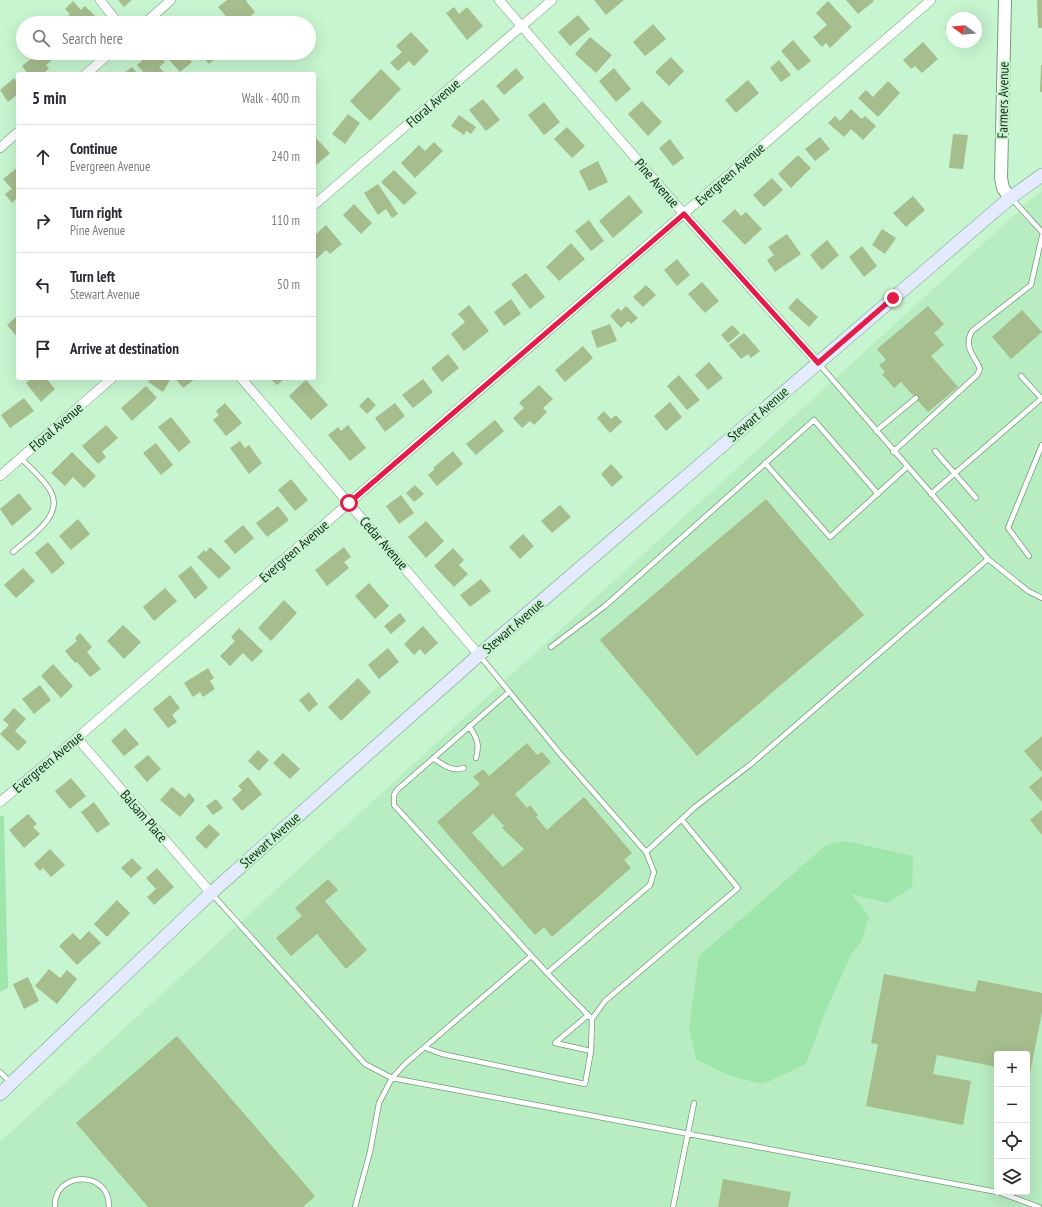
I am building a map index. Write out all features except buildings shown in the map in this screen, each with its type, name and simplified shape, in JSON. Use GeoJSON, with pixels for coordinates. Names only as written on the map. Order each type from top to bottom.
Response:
{"type":"FeatureCollection","features":[{"type":"Feature","properties":{"kind":"main road","name":"Stewart Avenue"},"geometry":{"type":"LineString","coordinates":[[0,1094],[211,893],[479,655],[1010,198],[1042,176]]}},
{"type":"Feature","properties":{"kind":"street"},"geometry":{"type":"LineString","coordinates":[[100,0],[113,16]]}},
{"type":"Feature","properties":{"kind":"street"},"geometry":{"type":"LineString","coordinates":[[153,16],[172,0]]}},
{"type":"Feature","properties":{"kind":"street","name":"Pine Avenue"},"geometry":{"type":"LineString","coordinates":[[499,0],[684,214],[818,363]]}},
{"type":"Feature","properties":{"kind":"street","name":"Floral Avenue"},"geometry":{"type":"LineString","coordinates":[[316,203],[552,0]]}},
{"type":"Feature","properties":{"kind":"street","name":"Evergreen Avenue"},"geometry":{"type":"LineString","coordinates":[[0,802],[77,738],[932,0]]}},
{"type":"Feature","properties":{"kind":"street","name":"Farmers Avenue"},"geometry":{"type":"LineString","coordinates":[[1004,0],[1001,178],[1003,188],[1010,198]]}},
{"type":"Feature","properties":{"kind":"street"},"geometry":{"type":"LineString","coordinates":[[88,72],[102,60]]}},
{"type":"Feature","properties":{"kind":"street"},"geometry":{"type":"LineString","coordinates":[[0,148],[16,134]]}},
{"type":"Feature","properties":{"kind":"street","name":"Floral Avenue"},"geometry":{"type":"LineString","coordinates":[[0,476],[110,380]]}},
{"type":"Feature","properties":{"kind":"street","name":"Cedar Avenue"},"geometry":{"type":"LineString","coordinates":[[242,380],[479,655]]}},
{"type":"Feature","properties":{"kind":"street","name":"Balsam Place"},"geometry":{"type":"LineString","coordinates":[[77,738],[211,893]]}},
{"type":"Feature","properties":{"kind":"lane"},"geometry":{"type":"LineString","coordinates":[[1010,198],[1042,232]]}},
{"type":"Feature","properties":{"kind":"lane"},"geometry":{"type":"LineString","coordinates":[[893,452],[977,375],[980,369],[968,348],[968,339],[972,331],[1031,285],[1042,236]]}},
{"type":"Feature","properties":{"kind":"lane"},"geometry":{"type":"LineString","coordinates":[[818,363],[893,452],[908,467],[988,560],[1028,591],[1042,598]]}},
{"type":"Feature","properties":{"kind":"lane"},"geometry":{"type":"LineString","coordinates":[[931,494],[1042,398],[1021,376]]}},
{"type":"Feature","properties":{"kind":"lane"},"geometry":{"type":"LineString","coordinates":[[876,430],[916,398]]}},
{"type":"Feature","properties":{"kind":"lane"},"geometry":{"type":"LineString","coordinates":[[551,647],[605,606],[814,420],[878,494]]}},
{"type":"Feature","properties":{"kind":"lane"},"geometry":{"type":"LineString","coordinates":[[1029,556],[1008,528],[1042,445]]}},
{"type":"Feature","properties":{"kind":"lane"},"geometry":{"type":"LineString","coordinates":[[935,450],[976,498]]}},
{"type":"Feature","properties":{"kind":"lane"},"geometry":{"type":"LineString","coordinates":[[13,552],[46,522],[54,509],[54,500],[51,491],[21,458]]}},
{"type":"Feature","properties":{"kind":"lane"},"geometry":{"type":"LineString","coordinates":[[765,463],[830,537],[908,467]]}},
{"type":"Feature","properties":{"kind":"lane"},"geometry":{"type":"LineString","coordinates":[[646,852],[695,807],[756,760],[988,560]]}},
{"type":"Feature","properties":{"kind":"lane"},"geometry":{"type":"LineString","coordinates":[[479,655],[561,755],[646,852],[654,872],[650,885],[547,973]]}},
{"type":"Feature","properties":{"kind":"lane"},"geometry":{"type":"LineString","coordinates":[[509,692],[397,790],[394,795],[394,805],[531,956],[592,1020]]}},
{"type":"Feature","properties":{"kind":"lane"},"geometry":{"type":"LineString","coordinates":[[469,726],[477,737],[479,743],[476,758]]}},
{"type":"Feature","properties":{"kind":"lane"},"geometry":{"type":"LineString","coordinates":[[433,758],[449,768],[459,770],[464,768]]}},
{"type":"Feature","properties":{"kind":"lane"},"geometry":{"type":"LineString","coordinates":[[426,1048],[442,1054],[584,1084],[591,1051],[592,1020],[606,1001],[738,888],[682,820]]}},
{"type":"Feature","properties":{"kind":"lane"},"geometry":{"type":"LineString","coordinates":[[211,893],[365,1064],[392,1078],[994,1191]]}},
{"type":"Feature","properties":{"kind":"lane"},"geometry":{"type":"LineString","coordinates":[[355,1207],[370,1152],[379,1103],[392,1078],[405,1064],[426,1048],[531,956]]}},
{"type":"Feature","properties":{"kind":"lane"},"geometry":{"type":"LineString","coordinates":[[587,1016],[555,1043],[591,1051]]}},
{"type":"Feature","properties":{"kind":"lane"},"geometry":{"type":"LineString","coordinates":[[0,1072],[12,1083]]}},
{"type":"Feature","properties":{"kind":"lane"},"geometry":{"type":"LineString","coordinates":[[673,1207],[694,1103]]}},
{"type":"Feature","properties":{"kind":"lane"},"geometry":{"type":"LineString","coordinates":[[55,1207],[58,1194],[63,1186],[70,1181],[79,1179],[88,1179],[103,1189],[108,1196],[109,1207]]}},
{"type":"Feature","properties":{"kind":"lane"},"geometry":{"type":"LineString","coordinates":[[1006,1195],[1039,1207]]}},
{"type":"Feature","properties":{"kind":"shaded area"},"geometry":{"type":"Polygon","coordinates":[[[1042,192],[1042,1207],[0,1207],[0,1142],[1036,195],[1042,192]]]}},
{"type":"Feature","properties":{"kind":"shaded area"},"geometry":{"type":"Polygon","coordinates":[[[0,816],[4,816],[8,988],[0,992],[0,816]]]}},
{"type":"Feature","properties":{"kind":"shaded area"},"geometry":{"type":"Polygon","coordinates":[[[845,841],[913,856],[912,887],[888,903],[851,894],[869,916],[862,940],[852,953],[826,1010],[806,1064],[763,1084],[730,1076],[696,1059],[689,1028],[699,956],[826,845],[845,841]]]}},
{"type":"Feature","properties":{"kind":"route"},"geometry":{"type":"LineString","coordinates":[[349,503],[684,214],[818,363],[893,298]]}}]}
